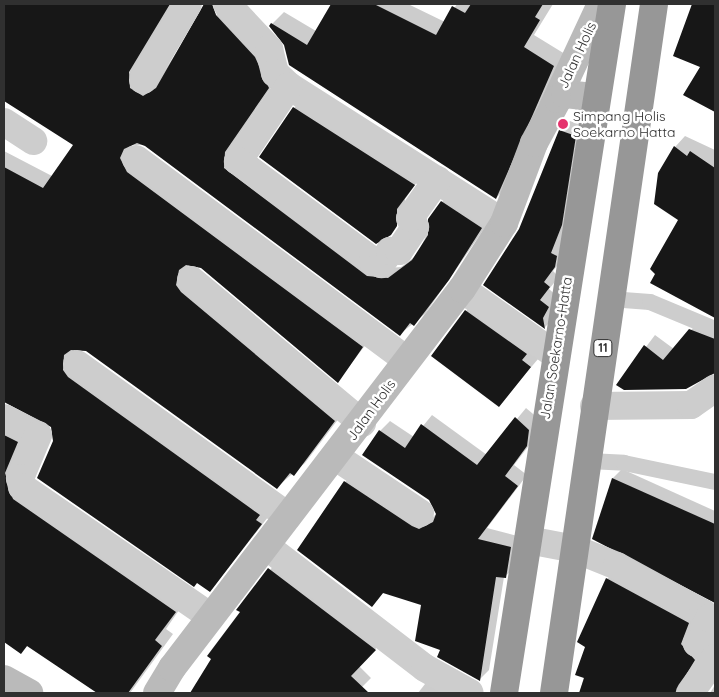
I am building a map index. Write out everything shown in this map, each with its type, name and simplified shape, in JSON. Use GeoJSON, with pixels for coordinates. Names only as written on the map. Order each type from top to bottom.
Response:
{"type":"FeatureCollection","features":[{"type":"Feature","properties":{"kind":"highway","name":"Jalan Soekarno-Hatta"},"geometry":{"type":"LineString","coordinates":[[504,693],[554,354],[612,4]]}},
{"type":"Feature","properties":{"kind":"highway","name":"11"},"geometry":{"type":"LineString","coordinates":[[554,693],[588,461],[594,406],[654,4]]}},
{"type":"Feature","properties":{"kind":"street"},"geometry":{"type":"LineString","coordinates":[[143,80],[188,4]]}},
{"type":"Feature","properties":{"kind":"street"},"geometry":{"type":"LineString","coordinates":[[227,4],[270,49],[275,73],[289,86],[504,223]]}},
{"type":"Feature","properties":{"kind":"street","name":"Jalan Holis"},"geometry":{"type":"LineString","coordinates":[[157,693],[211,617],[288,516],[336,457],[462,289],[504,223],[553,107],[601,4]]}},
{"type":"Feature","properties":{"kind":"street"},"geometry":{"type":"LineString","coordinates":[[289,86],[238,161],[373,261],[381,264],[390,251],[399,251],[415,227],[410,218],[437,180]]}},
{"type":"Feature","properties":{"kind":"street","name":"Jalan Holis"},"geometry":{"type":"LineString","coordinates":[[553,107],[566,94],[584,96],[593,112],[592,121]]}},
{"type":"Feature","properties":{"kind":"street"},"geometry":{"type":"LineString","coordinates":[[4,122],[33,141]]}},
{"type":"Feature","properties":{"kind":"street"},"geometry":{"type":"LineString","coordinates":[[136,159],[407,360]]}},
{"type":"Feature","properties":{"kind":"street"},"geometry":{"type":"LineString","coordinates":[[191,280],[362,423]]}},
{"type":"Feature","properties":{"kind":"street"},"geometry":{"type":"LineString","coordinates":[[462,289],[554,354]]}},
{"type":"Feature","properties":{"kind":"street"},"geometry":{"type":"LineString","coordinates":[[78,364],[288,516]]}},
{"type":"Feature","properties":{"kind":"street"},"geometry":{"type":"LineString","coordinates":[[594,406],[691,405],[715,388]]}},
{"type":"Feature","properties":{"kind":"street"},"geometry":{"type":"LineString","coordinates":[[4,418],[38,435],[20,478],[22,487],[211,617]]}},
{"type":"Feature","properties":{"kind":"street"},"geometry":{"type":"LineString","coordinates":[[336,457],[420,513]]}},
{"type":"Feature","properties":{"kind":"street"},"geometry":{"type":"LineString","coordinates":[[528,540],[575,549],[636,575],[709,618],[697,643],[715,656],[690,693]]}},
{"type":"Feature","properties":{"kind":"street"},"geometry":{"type":"LineString","coordinates":[[266,546],[425,668],[470,693]]}},
{"type":"Feature","properties":{"kind":"street"},"geometry":{"type":"LineString","coordinates":[[4,679],[29,693]]}},
{"type":"Feature","properties":{"kind":"lane"},"geometry":{"type":"LineString","coordinates":[[610,299],[650,302],[715,328]]}},
{"type":"Feature","properties":{"kind":"lane"},"geometry":{"type":"LineString","coordinates":[[588,461],[624,463],[715,482]]}},
{"type":"Feature","properties":{"kind":"building"},"geometry":{"type":"Polygon","coordinates":[[[4,4],[170,4],[129,72],[130,88],[143,96],[156,88],[204,4],[212,4],[216,15],[255,57],[269,88],[225,152],[224,168],[367,276],[388,278],[412,260],[428,235],[428,219],[441,201],[482,228],[449,280],[414,326],[410,323],[400,336],[145,146],[137,143],[124,149],[120,158],[127,172],[363,347],[338,383],[201,268],[186,265],[179,270],[176,285],[181,292],[335,421],[294,476],[290,473],[277,489],[86,351],[71,350],[64,355],[63,370],[68,377],[260,515],[256,520],[262,524],[210,592],[197,583],[194,587],[37,478],[53,441],[51,427],[4,402],[4,167],[43,188],[73,145],[4,101],[4,4]]]}},
{"type":"Feature","properties":{"kind":"building"},"geometry":{"type":"Polygon","coordinates":[[[331,4],[374,4],[436,35],[452,6],[465,13],[471,4],[543,4],[535,17],[540,20],[524,47],[554,66],[496,199],[289,65],[284,45],[269,26],[271,23],[307,45],[331,4]]]}},
{"type":"Feature","properties":{"kind":"building"},"geometry":{"type":"Polygon","coordinates":[[[692,4],[715,4],[715,112],[683,95],[700,67],[673,56],[692,4]]]}},
{"type":"Feature","properties":{"kind":"building"},"geometry":{"type":"Polygon","coordinates":[[[293,107],[415,185],[397,209],[397,226],[391,235],[376,244],[259,157],[293,107]]]}},
{"type":"Feature","properties":{"kind":"building"},"geometry":{"type":"Polygon","coordinates":[[[559,130],[576,136],[562,225],[551,253],[557,256],[555,267],[544,282],[550,287],[540,300],[549,307],[543,318],[545,329],[483,285],[519,229],[559,130]]]}},
{"type":"Feature","properties":{"kind":"building"},"geometry":{"type":"Polygon","coordinates":[[[674,146],[687,156],[690,151],[715,168],[715,318],[650,283],[655,274],[650,269],[678,220],[654,204],[658,173],[674,146]]]}},
{"type":"Feature","properties":{"kind":"building"},"geometry":{"type":"Polygon","coordinates":[[[465,310],[527,354],[522,360],[531,367],[499,407],[431,356],[465,310]]]}},
{"type":"Feature","properties":{"kind":"building"},"geometry":{"type":"Polygon","coordinates":[[[689,329],[715,339],[715,373],[686,389],[624,390],[616,385],[644,345],[663,360],[689,329]]]}},
{"type":"Feature","properties":{"kind":"building"},"geometry":{"type":"Polygon","coordinates":[[[515,417],[529,430],[527,446],[505,476],[518,486],[478,539],[511,547],[506,578],[496,577],[480,681],[437,657],[440,650],[415,641],[421,605],[383,593],[372,607],[297,550],[344,481],[412,526],[419,529],[433,522],[436,514],[429,500],[362,455],[379,430],[405,448],[421,424],[477,465],[515,417]]]}},
{"type":"Feature","properties":{"kind":"building"},"geometry":{"type":"Polygon","coordinates":[[[4,435],[18,442],[5,473],[13,499],[176,612],[155,640],[162,646],[128,693],[97,693],[27,646],[21,654],[4,642],[4,435]]]}},
{"type":"Feature","properties":{"kind":"building"},"geometry":{"type":"Polygon","coordinates":[[[612,478],[715,524],[715,603],[592,539],[612,478]]]}},
{"type":"Feature","properties":{"kind":"building"},"geometry":{"type":"Polygon","coordinates":[[[268,568],[376,650],[351,676],[369,693],[190,693],[211,659],[207,656],[240,612],[236,610],[268,568]]]}},
{"type":"Feature","properties":{"kind":"building"},"geometry":{"type":"Polygon","coordinates":[[[606,578],[689,623],[681,644],[695,660],[675,693],[579,693],[584,678],[575,675],[585,647],[577,642],[606,578]]]}},
{"type":"Feature","properties":{"kind":"place","name":"Simpang Holis Soekarno Hatta"},"geometry":{"type":"Point","coordinates":[563,124]}}]}
